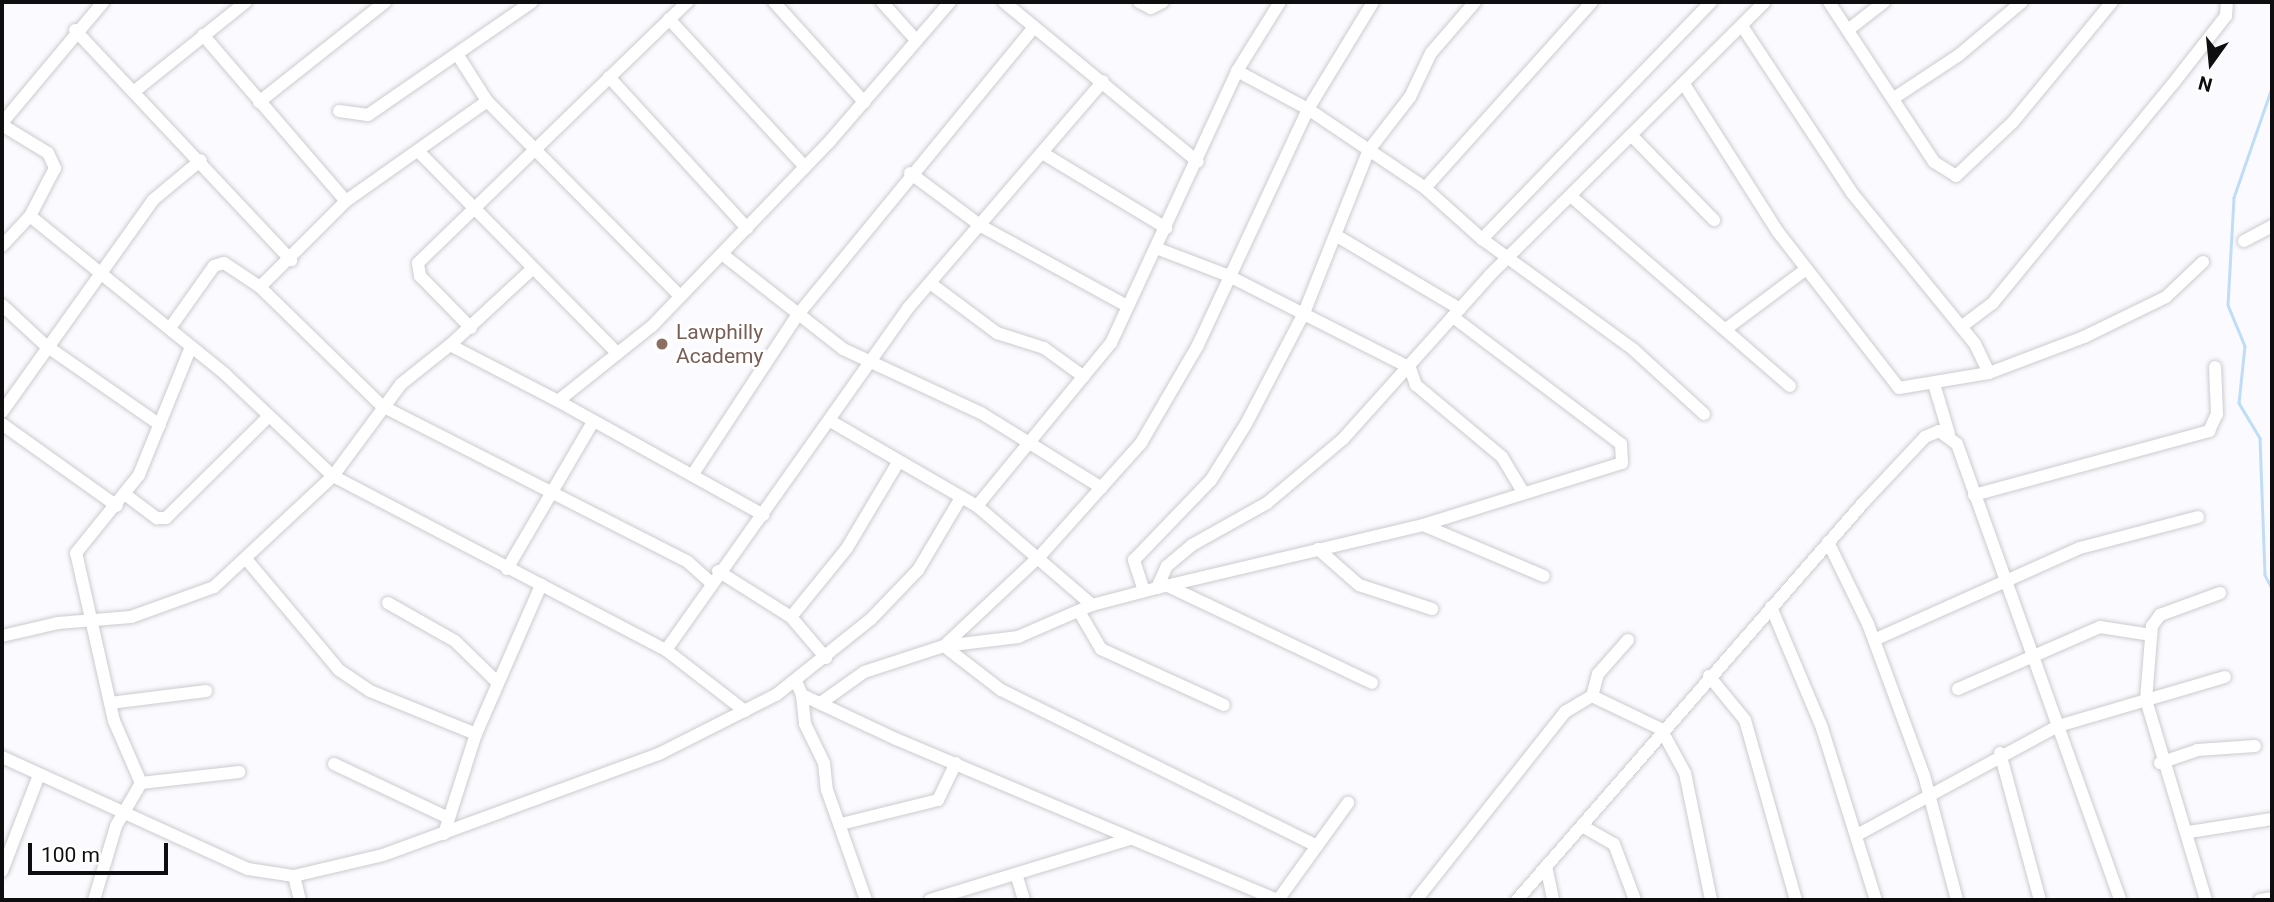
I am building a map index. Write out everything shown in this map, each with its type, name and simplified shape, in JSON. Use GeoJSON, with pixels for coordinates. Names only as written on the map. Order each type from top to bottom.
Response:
{"type":"FeatureCollection","features":[{"type":"Feature","properties":{"kind":"street"},"geometry":{"type":"LineString","coordinates":[[2,246],[30,216],[54,176],[54,160],[2,124],[75,30],[103,2]]}},
{"type":"Feature","properties":{"kind":"street"},"geometry":{"type":"LineString","coordinates":[[136,90],[246,2]]}},
{"type":"Feature","properties":{"kind":"street"},"geometry":{"type":"LineString","coordinates":[[259,102],[385,2]]}},
{"type":"Feature","properties":{"kind":"street"},"geometry":{"type":"LineString","coordinates":[[339,111],[368,115],[459,57],[532,2]]}},
{"type":"Feature","properties":{"kind":"street"},"geometry":{"type":"LineString","coordinates":[[471,328],[418,269],[471,207],[536,152],[687,2]]}},
{"type":"Feature","properties":{"kind":"street"},"geometry":{"type":"LineString","coordinates":[[774,2],[863,102]]}},
{"type":"Feature","properties":{"kind":"street"},"geometry":{"type":"LineString","coordinates":[[882,2],[916,40]]}},
{"type":"Feature","properties":{"kind":"street"},"geometry":{"type":"LineString","coordinates":[[558,401],[617,354],[722,254],[805,167],[950,2]]}},
{"type":"Feature","properties":{"kind":"street"},"geometry":{"type":"LineString","coordinates":[[1004,2],[1031,31],[1103,81],[1198,162]]}},
{"type":"Feature","properties":{"kind":"street"},"geometry":{"type":"LineString","coordinates":[[1139,2],[1151,8],[1163,2]]}},
{"type":"Feature","properties":{"kind":"street"},"geometry":{"type":"LineString","coordinates":[[944,646],[1040,556],[1102,488],[1165,405],[1230,276],[1308,109],[1373,2]]}},
{"type":"Feature","properties":{"kind":"street"},"geometry":{"type":"LineString","coordinates":[[1372,683],[1156,588],[1134,560],[1211,480],[1304,313],[1337,236],[1369,150],[1410,97],[1431,54],[1475,2]]}},
{"type":"Feature","properties":{"kind":"street"},"geometry":{"type":"LineString","coordinates":[[1425,188],[1592,2]]}},
{"type":"Feature","properties":{"kind":"street"},"geometry":{"type":"LineString","coordinates":[[1482,239],[1711,2]]}},
{"type":"Feature","properties":{"kind":"street"},"geometry":{"type":"LineString","coordinates":[[1156,588],[1167,566],[1192,545],[1303,475],[1409,369],[1456,313],[1508,258],[1573,198],[1631,135],[1765,2]]}},
{"type":"Feature","properties":{"kind":"street"},"geometry":{"type":"LineString","coordinates":[[1829,2],[1942,171],[1962,174],[2112,2]]}},
{"type":"Feature","properties":{"kind":"street"},"geometry":{"type":"LineString","coordinates":[[1848,30],[1884,2]]}},
{"type":"Feature","properties":{"kind":"street"},"geometry":{"type":"LineString","coordinates":[[1894,98],[1959,55],[2022,2]]}},
{"type":"Feature","properties":{"kind":"street"},"geometry":{"type":"LineString","coordinates":[[1961,327],[1992,304],[2157,104],[2226,16],[2227,2]]}},
{"type":"Feature","properties":{"kind":"street"},"geometry":{"type":"LineString","coordinates":[[977,506],[1111,343],[1198,162],[1237,71],[1276,3]]}},
{"type":"Feature","properties":{"kind":"street"},"geometry":{"type":"LineString","coordinates":[[669,19],[805,167]]}},
{"type":"Feature","properties":{"kind":"street"},"geometry":{"type":"LineString","coordinates":[[1742,26],[1852,193],[1961,327],[1989,373]]}},
{"type":"Feature","properties":{"kind":"street"},"geometry":{"type":"LineString","coordinates":[[75,30],[136,90],[291,260]]}},
{"type":"Feature","properties":{"kind":"street"},"geometry":{"type":"LineString","coordinates":[[693,474],[796,317],[910,173],[1031,31]]}},
{"type":"Feature","properties":{"kind":"street"},"geometry":{"type":"LineString","coordinates":[[203,35],[346,201]]}},
{"type":"Feature","properties":{"kind":"street"},"geometry":{"type":"LineString","coordinates":[[459,57],[486,100],[680,296]]}},
{"type":"Feature","properties":{"kind":"street"},"geometry":{"type":"LineString","coordinates":[[1237,71],[1308,109],[1425,188],[1482,239],[1634,350],[1704,414]]}},
{"type":"Feature","properties":{"kind":"street"},"geometry":{"type":"LineString","coordinates":[[609,77],[747,228]]}},
{"type":"Feature","properties":{"kind":"street"},"geometry":{"type":"LineString","coordinates":[[666,650],[714,576],[764,515],[930,283],[1044,154],[1103,81]]}},
{"type":"Feature","properties":{"kind":"street"},"geometry":{"type":"LineString","coordinates":[[1684,84],[1805,270],[1891,384],[1906,390],[1989,373],[2166,297],[2203,262]]}},
{"type":"Feature","properties":{"kind":"street"},"geometry":{"type":"LineString","coordinates":[[260,287],[291,260],[346,201],[486,100]]}},
{"type":"Feature","properties":{"kind":"street"},"geometry":{"type":"LineString","coordinates":[[1631,135],[1714,220]]}},
{"type":"Feature","properties":{"kind":"street"},"geometry":{"type":"LineString","coordinates":[[418,151],[617,354]]}},
{"type":"Feature","properties":{"kind":"street"},"geometry":{"type":"LineString","coordinates":[[1044,154],[1166,228]]}},
{"type":"Feature","properties":{"kind":"street"},"geometry":{"type":"LineString","coordinates":[[2,412],[44,345],[162,189],[201,160]]}},
{"type":"Feature","properties":{"kind":"street"},"geometry":{"type":"LineString","coordinates":[[910,173],[981,226],[1127,306]]}},
{"type":"Feature","properties":{"kind":"street"},"geometry":{"type":"LineString","coordinates":[[1573,198],[1790,386]]}},
{"type":"Feature","properties":{"kind":"street"},"geometry":{"type":"LineString","coordinates":[[30,216],[96,275],[170,328],[333,476],[666,650],[745,711]]}},
{"type":"Feature","properties":{"kind":"street"},"geometry":{"type":"LineString","coordinates":[[2244,241],[2272,226]]}},
{"type":"Feature","properties":{"kind":"street"},"geometry":{"type":"LineString","coordinates":[[822,702],[864,672],[944,646],[1018,637],[1080,613],[1092,605],[1423,525],[1524,492],[1616,469],[1626,452],[1456,313],[1337,236]]}},
{"type":"Feature","properties":{"kind":"street"},"geometry":{"type":"LineString","coordinates":[[1156,248],[1230,276],[1409,369],[1416,386],[1502,457],[1524,492]]}},
{"type":"Feature","properties":{"kind":"street"},"geometry":{"type":"LineString","coordinates":[[722,254],[796,317],[873,363],[1031,441],[1102,488]]}},
{"type":"Feature","properties":{"kind":"street"},"geometry":{"type":"LineString","coordinates":[[170,328],[218,263],[260,287],[383,406],[552,496],[688,562],[791,617],[825,658]]}},
{"type":"Feature","properties":{"kind":"street"},"geometry":{"type":"LineString","coordinates":[[2,636],[58,622],[91,624],[185,601],[247,560],[333,476],[383,406],[415,370],[471,328],[531,269]]}},
{"type":"Feature","properties":{"kind":"street"},"geometry":{"type":"LineString","coordinates":[[1726,330],[1805,270]]}},
{"type":"Feature","properties":{"kind":"street"},"geometry":{"type":"LineString","coordinates":[[930,283],[997,333],[1044,348],[1084,377]]}},
{"type":"Feature","properties":{"kind":"street"},"geometry":{"type":"LineString","coordinates":[[2,305],[44,345],[160,425]]}},
{"type":"Feature","properties":{"kind":"street"},"geometry":{"type":"LineString","coordinates":[[450,345],[693,474],[764,515]]}},
{"type":"Feature","properties":{"kind":"street"},"geometry":{"type":"LineString","coordinates":[[142,783],[110,703],[76,554],[126,495],[160,425],[191,347]]}},
{"type":"Feature","properties":{"kind":"street"},"geometry":{"type":"LineString","coordinates":[[1974,495],[2209,431],[2217,414],[2214,366]]}},
{"type":"Feature","properties":{"kind":"street"},"geometry":{"type":"LineString","coordinates":[[1934,384],[1949,434],[1974,495],[2002,579],[2120,900]]}},
{"type":"Feature","properties":{"kind":"street"},"geometry":{"type":"LineString","coordinates":[[126,495],[157,518],[166,518],[270,416]]}},
{"type":"Feature","properties":{"kind":"street"},"geometry":{"type":"LineString","coordinates":[[507,569],[593,422]]}},
{"type":"Feature","properties":{"kind":"street"},"geometry":{"type":"LineString","coordinates":[[832,422],[960,501],[977,506],[1040,556],[1092,605]]}},
{"type":"Feature","properties":{"kind":"street"},"geometry":{"type":"LineString","coordinates":[[2,424],[117,506]]}},
{"type":"Feature","properties":{"kind":"street"},"geometry":{"type":"LineString","coordinates":[[1517,900],[1584,827],[1661,730],[1828,542],[1926,437],[1949,434]]}},
{"type":"Feature","properties":{"kind":"street"},"geometry":{"type":"LineString","coordinates":[[791,617],[847,548],[897,464]]}},
{"type":"Feature","properties":{"kind":"street"},"geometry":{"type":"LineString","coordinates":[[2,758],[124,812],[224,862],[294,876],[444,834],[659,754],[745,711],[796,681],[825,658],[918,570],[960,501]]}},
{"type":"Feature","properties":{"kind":"street"},"geometry":{"type":"LineString","coordinates":[[1874,640],[2002,579],[2080,548],[2198,517]]}},
{"type":"Feature","properties":{"kind":"street"},"geometry":{"type":"LineString","coordinates":[[1423,525],[1544,576]]}},
{"type":"Feature","properties":{"kind":"street"},"geometry":{"type":"LineString","coordinates":[[1828,542],[1874,640],[1932,800],[1957,900]]}},
{"type":"Feature","properties":{"kind":"street"},"geometry":{"type":"LineString","coordinates":[[1318,549],[1359,585],[1432,609]]}},
{"type":"Feature","properties":{"kind":"street"},"geometry":{"type":"LineString","coordinates":[[247,560],[339,670],[370,691],[476,734]]}},
{"type":"Feature","properties":{"kind":"street"},"geometry":{"type":"LineString","coordinates":[[444,834],[476,734],[541,585]]}},
{"type":"Feature","properties":{"kind":"street"},"geometry":{"type":"LineString","coordinates":[[2206,900],[2189,832],[2161,763],[2146,700],[2151,635],[2160,615],[2220,593]]}},
{"type":"Feature","properties":{"kind":"street"},"geometry":{"type":"LineString","coordinates":[[388,603],[455,641],[498,683]]}},
{"type":"Feature","properties":{"kind":"street"},"geometry":{"type":"LineString","coordinates":[[1771,607],[1822,728],[1876,900]]}},
{"type":"Feature","properties":{"kind":"street"},"geometry":{"type":"LineString","coordinates":[[1080,613],[1101,649],[1224,705]]}},
{"type":"Feature","properties":{"kind":"street"},"geometry":{"type":"LineString","coordinates":[[1958,689],[2100,627],[2151,635]]}},
{"type":"Feature","properties":{"kind":"street"},"geometry":{"type":"LineString","coordinates":[[1416,900],[1565,712],[1592,696],[1598,674],[1628,640]]}},
{"type":"Feature","properties":{"kind":"street"},"geometry":{"type":"LineString","coordinates":[[944,646],[1000,690],[1317,846]]}},
{"type":"Feature","properties":{"kind":"street"},"geometry":{"type":"LineString","coordinates":[[1709,676],[1745,720],[1796,900]]}},
{"type":"Feature","properties":{"kind":"street"},"geometry":{"type":"LineString","coordinates":[[1857,835],[1932,800],[2000,753],[2058,726],[2225,677]]}},
{"type":"Feature","properties":{"kind":"street"},"geometry":{"type":"LineString","coordinates":[[796,681],[802,695],[805,724],[866,900]]}},
{"type":"Feature","properties":{"kind":"street"},"geometry":{"type":"LineString","coordinates":[[110,703],[206,691]]}},
{"type":"Feature","properties":{"kind":"street"},"geometry":{"type":"LineString","coordinates":[[802,695],[1129,839],[1278,900],[1348,803]]}},
{"type":"Feature","properties":{"kind":"street"},"geometry":{"type":"LineString","coordinates":[[1592,696],[1661,730],[1685,773],[1711,900]]}},
{"type":"Feature","properties":{"kind":"street"},"geometry":{"type":"LineString","coordinates":[[2161,763],[2197,750],[2255,746]]}},
{"type":"Feature","properties":{"kind":"street"},"geometry":{"type":"LineString","coordinates":[[2000,753],[2040,900]]}},
{"type":"Feature","properties":{"kind":"street"},"geometry":{"type":"LineString","coordinates":[[841,824],[938,800],[956,763]]}},
{"type":"Feature","properties":{"kind":"street"},"geometry":{"type":"LineString","coordinates":[[334,764],[449,818]]}},
{"type":"Feature","properties":{"kind":"street"},"geometry":{"type":"LineString","coordinates":[[142,783],[239,772]]}},
{"type":"Feature","properties":{"kind":"street"},"geometry":{"type":"LineString","coordinates":[[2,871],[39,775]]}},
{"type":"Feature","properties":{"kind":"street"},"geometry":{"type":"LineString","coordinates":[[94,900],[124,812],[142,783]]}},
{"type":"Feature","properties":{"kind":"street"},"geometry":{"type":"LineString","coordinates":[[2189,832],[2272,819]]}},
{"type":"Feature","properties":{"kind":"street"},"geometry":{"type":"LineString","coordinates":[[1584,827],[1614,844],[1635,900]]}},
{"type":"Feature","properties":{"kind":"street"},"geometry":{"type":"LineString","coordinates":[[930,900],[958,897],[1129,839]]}},
{"type":"Feature","properties":{"kind":"street"},"geometry":{"type":"LineString","coordinates":[[1546,866],[1553,900]]}},
{"type":"Feature","properties":{"kind":"street"},"geometry":{"type":"LineString","coordinates":[[294,876],[300,900]]}},
{"type":"Feature","properties":{"kind":"street"},"geometry":{"type":"LineString","coordinates":[[1017,877],[1024,900]]}},
{"type":"Feature","properties":{"kind":"street"},"geometry":{"type":"LineString","coordinates":[[2260,900],[2272,898]]}},
{"type":"Feature","properties":{"kind":"waterway"},"geometry":{"type":"LineString","coordinates":[[2272,88],[2234,198],[2228,305],[2245,346],[2239,403],[2260,438],[2265,575],[2272,588]]}},
{"type":"Feature","properties":{"kind":"place","name":"Lawphilly Academy"},"geometry":{"type":"Point","coordinates":[662,344]}}]}
